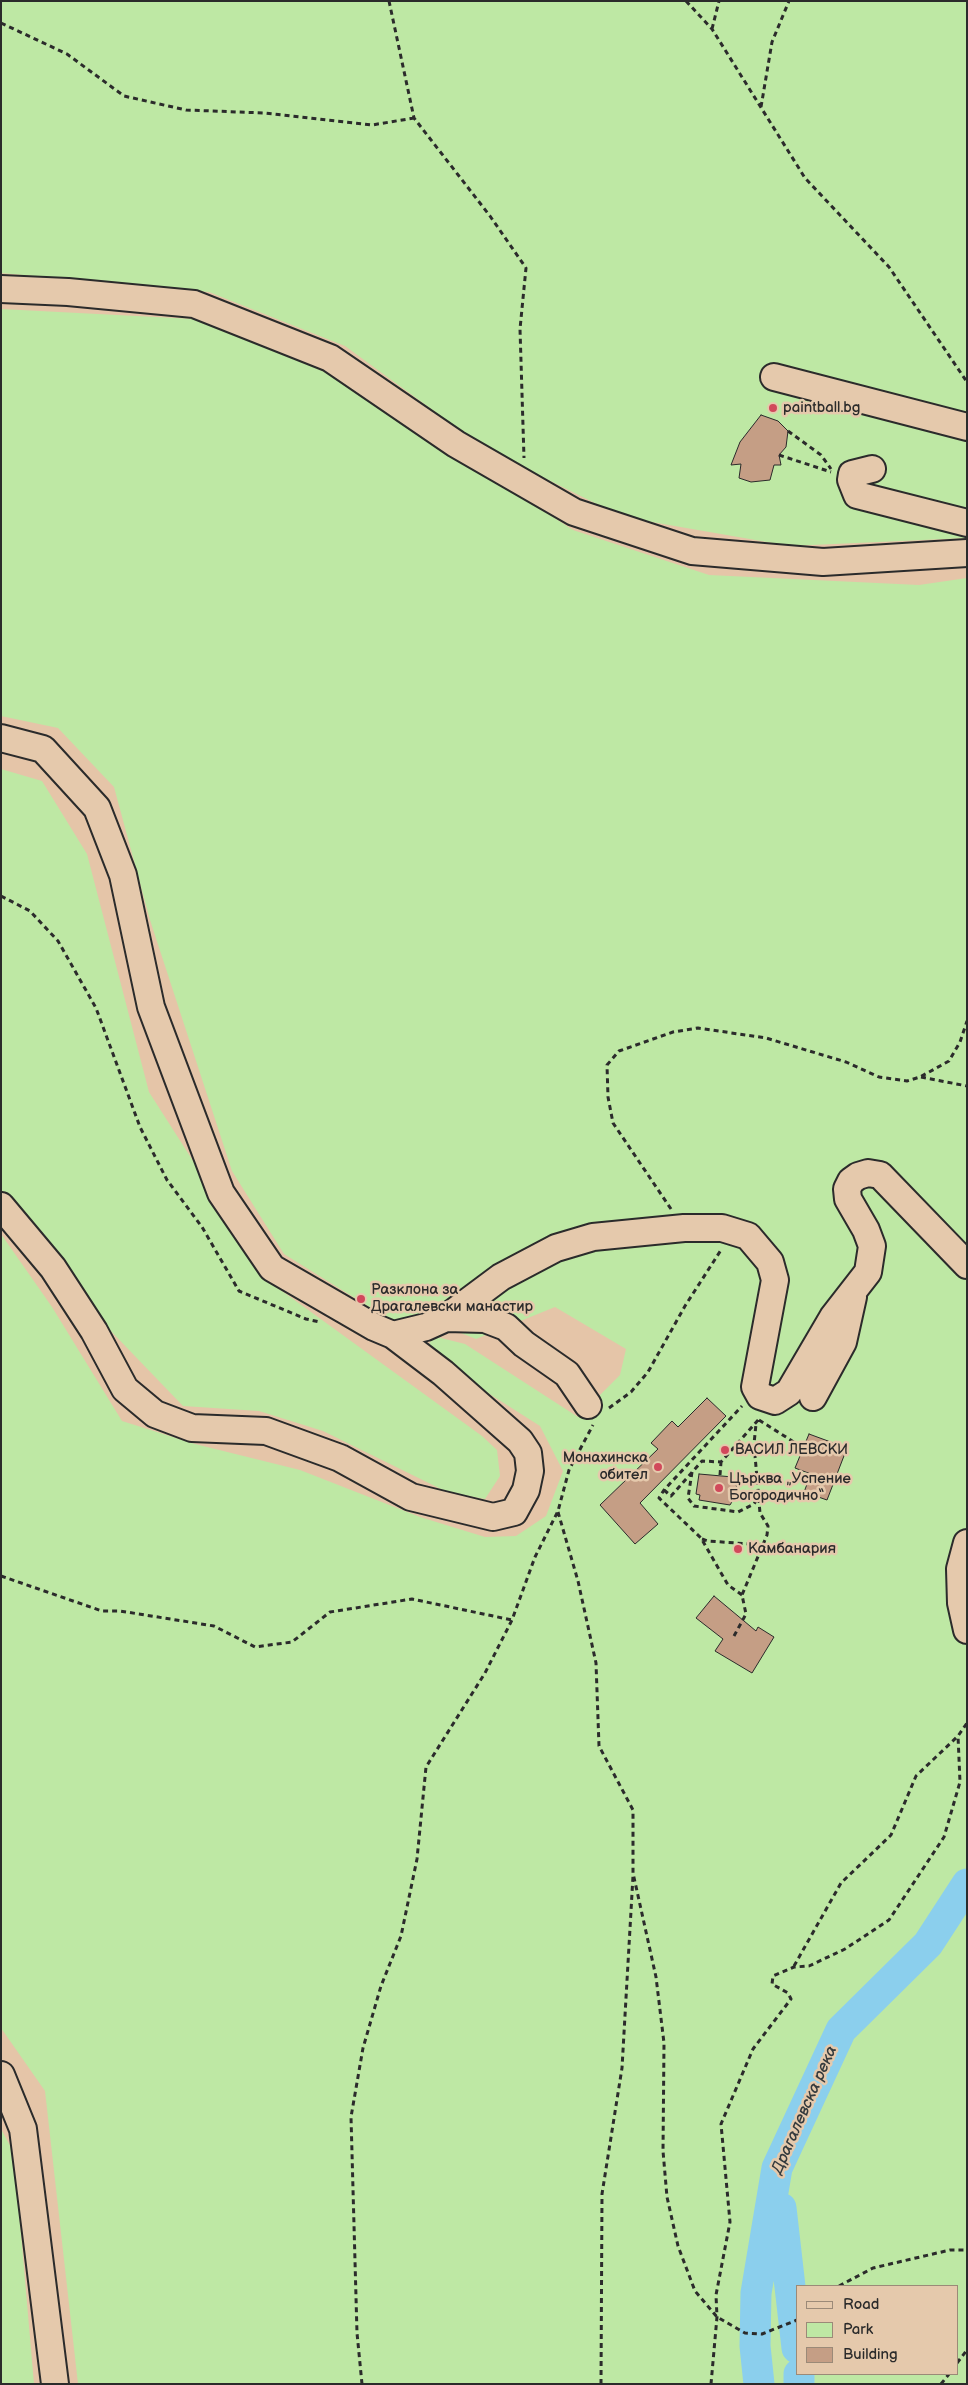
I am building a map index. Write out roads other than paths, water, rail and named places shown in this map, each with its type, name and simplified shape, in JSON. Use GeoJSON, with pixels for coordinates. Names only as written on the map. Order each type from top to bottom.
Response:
{"type":"FeatureCollection","features":[{"type":"Feature","properties":{"kind":"street"},"geometry":{"type":"LineString","coordinates":[[1,288],[68,292],[194,304],[330,358],[456,444],[574,512],[692,551],[823,562],[967,553]]}},
{"type":"Feature","properties":{"kind":"street"},"geometry":{"type":"LineString","coordinates":[[774,378],[967,427]]}},
{"type":"Feature","properties":{"kind":"street"},"geometry":{"type":"LineString","coordinates":[[872,469],[852,474],[851,480],[857,495],[967,523]]}},
{"type":"Feature","properties":{"kind":"street"},"geometry":{"type":"LineString","coordinates":[[1,738],[43,748],[97,808],[123,875],[151,1007],[222,1193],[272,1268],[374,1328],[394,1335],[443,1373],[520,1441],[528,1453],[530,1471],[526,1490],[514,1512],[493,1516],[411,1497],[340,1458],[266,1431],[192,1428],[155,1414],[125,1389],[94,1331],[53,1268],[1,1206]]}},
{"type":"Feature","properties":{"kind":"street"},"geometry":{"type":"LineString","coordinates":[[394,1335],[426,1327],[446,1318],[501,1278],[556,1248],[593,1237],[684,1228],[722,1228],[748,1236],[770,1262],[775,1280],[756,1381],[763,1404],[790,1392],[833,1317],[868,1272],[872,1246],[866,1230],[851,1209],[847,1190],[851,1181],[858,1176],[868,1173],[880,1175],[894,1187],[967,1265]]}},
{"type":"Feature","properties":{"kind":"street"},"geometry":{"type":"LineString","coordinates":[[813,1397],[842,1342],[856,1289]]}},
{"type":"Feature","properties":{"kind":"street"},"geometry":{"type":"LineString","coordinates":[[446,1318],[485,1319],[506,1327],[524,1344],[567,1374],[595,1413]]}},
{"type":"Feature","properties":{"kind":"street"},"geometry":{"type":"LineString","coordinates":[[967,1542],[960,1569],[961,1603],[967,1630]]}},
{"type":"Feature","properties":{"kind":"street"},"geometry":{"type":"LineString","coordinates":[[1,2075],[23,2129],[55,2384]]}},
{"type":"Feature","properties":{"kind":"waterway","name":"Драгалевска река"},"geometry":{"type":"LineString","coordinates":[[759,2384],[755,2346],[756,2293],[777,2168],[841,2030],[928,1944],[967,1884]]}},
{"type":"Feature","properties":{"kind":"waterway"},"geometry":{"type":"LineString","coordinates":[[781,2208],[796,2339]]}},
{"type":"Feature","properties":{"kind":"waterway"},"geometry":{"type":"LineString","coordinates":[[799,2375],[799,2384]]}},
{"type":"Feature","properties":{"kind":"place","name":"paintball.bg"},"geometry":{"type":"Point","coordinates":[773,408]}},
{"type":"Feature","properties":{"kind":"place","name":"Разклона за Драгалевски манастир"},"geometry":{"type":"Point","coordinates":[361,1299]}},
{"type":"Feature","properties":{"kind":"place","name":"ВАСИЛ ЛЕВСКИ"},"geometry":{"type":"Point","coordinates":[725,1450]}},
{"type":"Feature","properties":{"kind":"place","name":"Монахинска обител"},"geometry":{"type":"Point","coordinates":[658,1467]}},
{"type":"Feature","properties":{"kind":"place","name":"Църква „Успение Богородично“"},"geometry":{"type":"Point","coordinates":[719,1488]}},
{"type":"Feature","properties":{"kind":"place","name":"Камбанария"},"geometry":{"type":"Point","coordinates":[738,1549]}}]}
